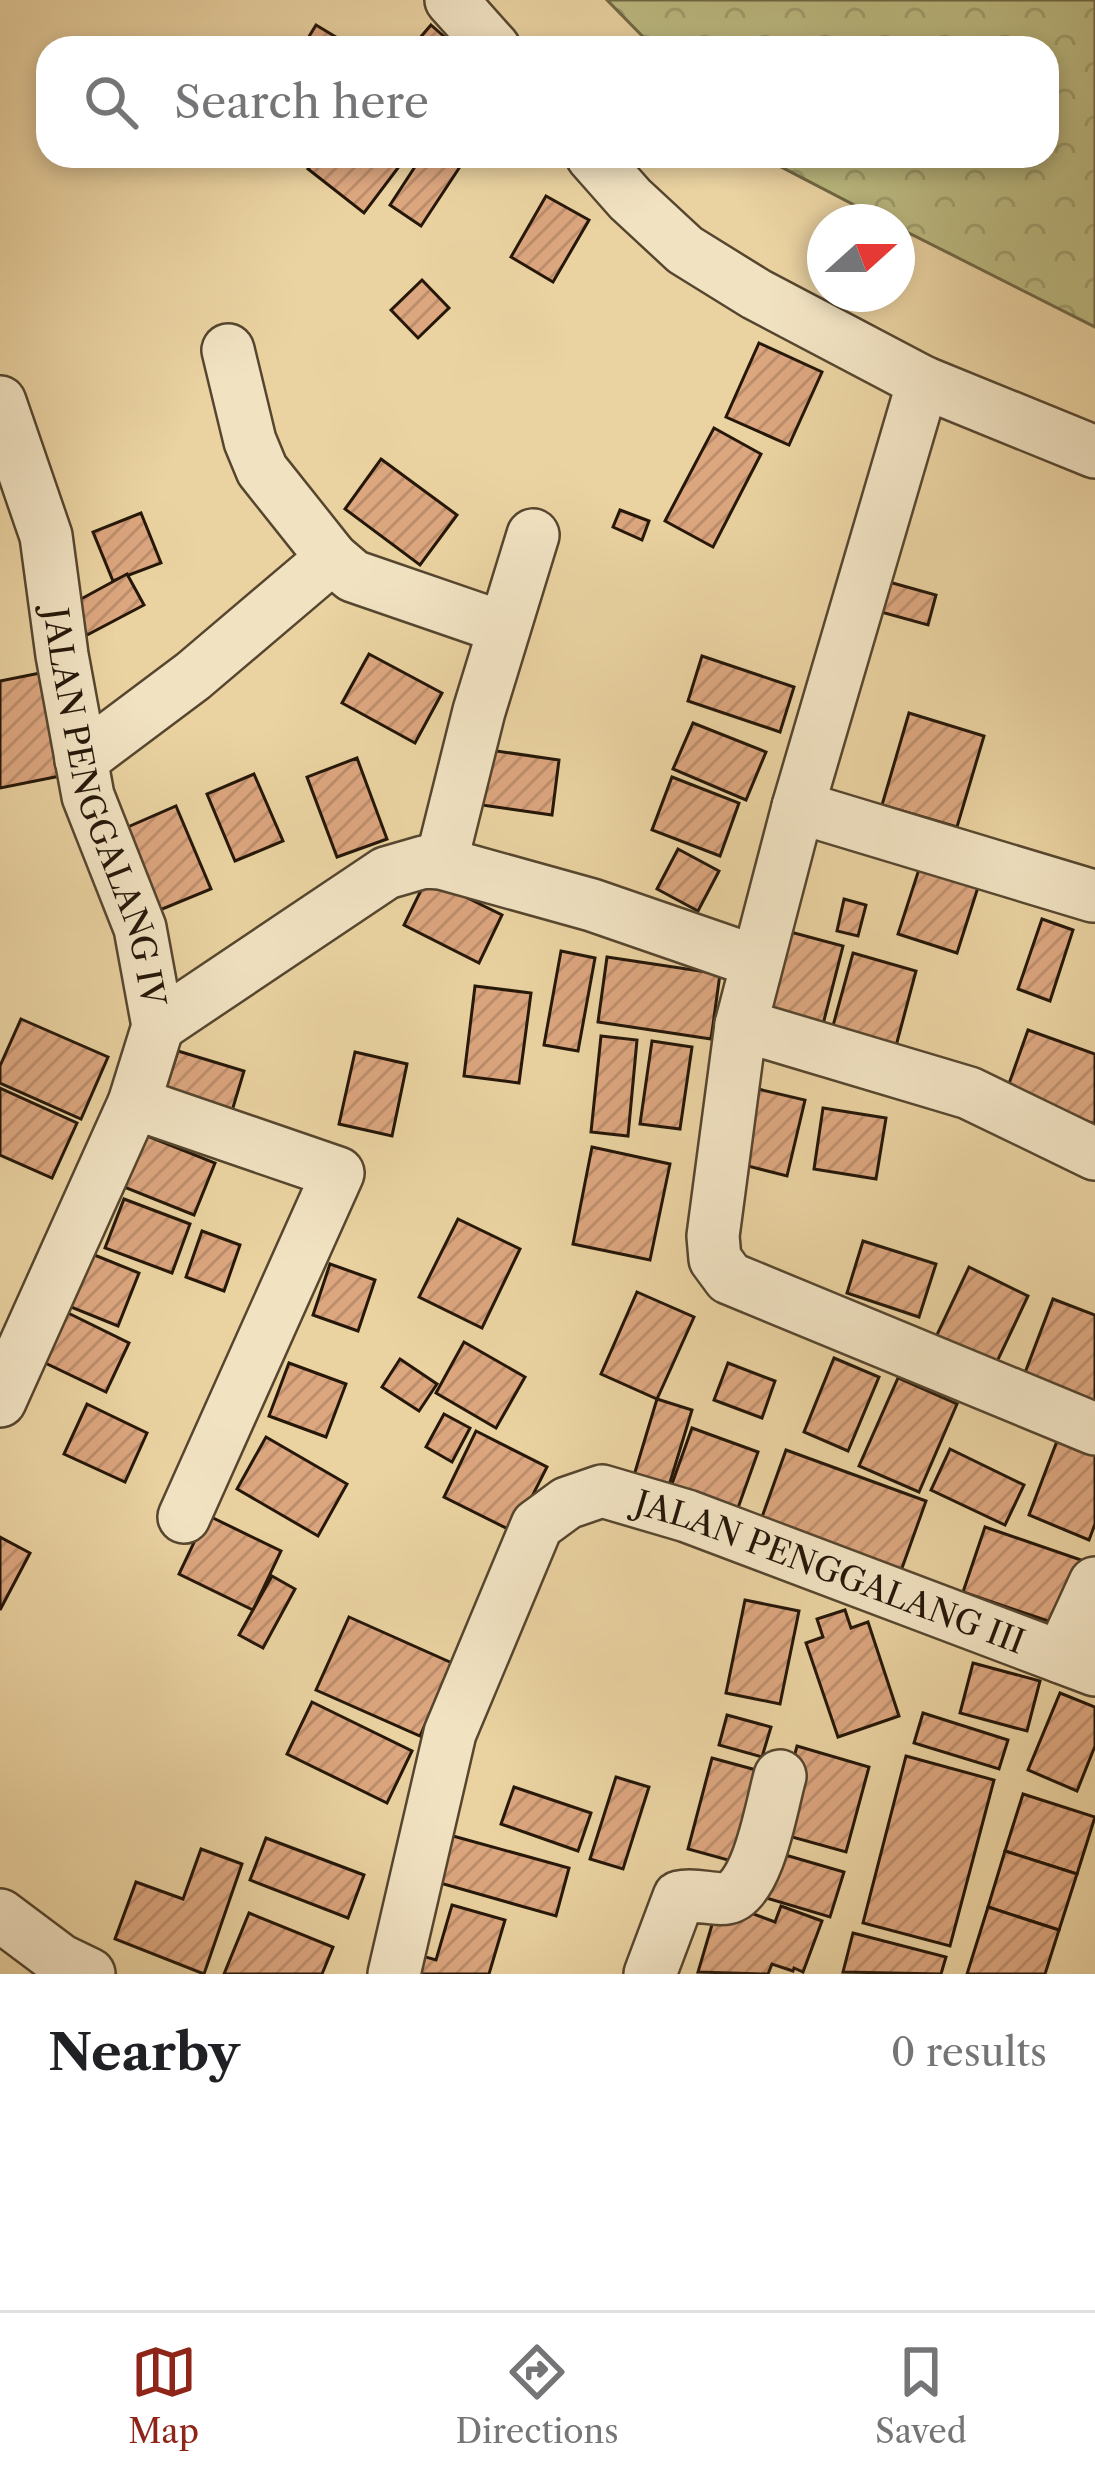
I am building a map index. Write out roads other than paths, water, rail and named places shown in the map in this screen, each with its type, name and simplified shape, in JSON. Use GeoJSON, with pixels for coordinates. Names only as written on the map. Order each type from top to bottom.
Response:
{"type":"FeatureCollection","features":[{"type":"Feature","properties":{"kind":"street"},"geometry":{"type":"LineString","coordinates":[[451,0],[483,36]]}},
{"type":"Feature","properties":{"kind":"street"},"geometry":{"type":"LineString","coordinates":[[603,168],[685,250],[756,294],[922,382],[1095,452]]}},
{"type":"Feature","properties":{"kind":"street"},"geometry":{"type":"LineString","coordinates":[[228,350],[250,441],[262,470],[332,558],[353,576],[504,628]]}},
{"type":"Feature","properties":{"kind":"street"},"geometry":{"type":"LineString","coordinates":[[922,382],[798,808],[742,1025],[713,1236],[715,1259],[729,1278],[1095,1429]]}},
{"type":"Feature","properties":{"kind":"street","name":"JALAN PENGGALANG IV"},"geometry":{"type":"LineString","coordinates":[[0,402],[46,536],[88,796],[140,928],[158,1026],[134,1103],[0,1401]]}},
{"type":"Feature","properties":{"kind":"street"},"geometry":{"type":"LineString","coordinates":[[441,862],[479,711],[533,535]]}},
{"type":"Feature","properties":{"kind":"street"},"geometry":{"type":"LineString","coordinates":[[81,760],[194,676],[332,558]]}},
{"type":"Feature","properties":{"kind":"street"},"geometry":{"type":"LineString","coordinates":[[798,808],[1093,896]]}},
{"type":"Feature","properties":{"kind":"street"},"geometry":{"type":"LineString","coordinates":[[158,1026],[386,873],[424,862],[441,862],[592,905],[757,962]]}},
{"type":"Feature","properties":{"kind":"street"},"geometry":{"type":"LineString","coordinates":[[742,1025],[969,1093],[1095,1154]]}},
{"type":"Feature","properties":{"kind":"street"},"geometry":{"type":"LineString","coordinates":[[134,1103],[338,1173],[184,1517]]}},
{"type":"Feature","properties":{"kind":"street","name":"JALAN PENGGALANG III"},"geometry":{"type":"LineString","coordinates":[[394,1974],[450,1733],[537,1525],[567,1503],[602,1491],[686,1516],[1078,1664]]}},
{"type":"Feature","properties":{"kind":"street"},"geometry":{"type":"LineString","coordinates":[[1078,1664],[1095,1582]]}},
{"type":"Feature","properties":{"kind":"street"},"geometry":{"type":"LineString","coordinates":[[650,1974],[679,1897],[727,1898],[751,1876],[779,1776]]}},
{"type":"Feature","properties":{"kind":"street"},"geometry":{"type":"LineString","coordinates":[[0,1915],[60,1960],[88,1974]]}}]}
